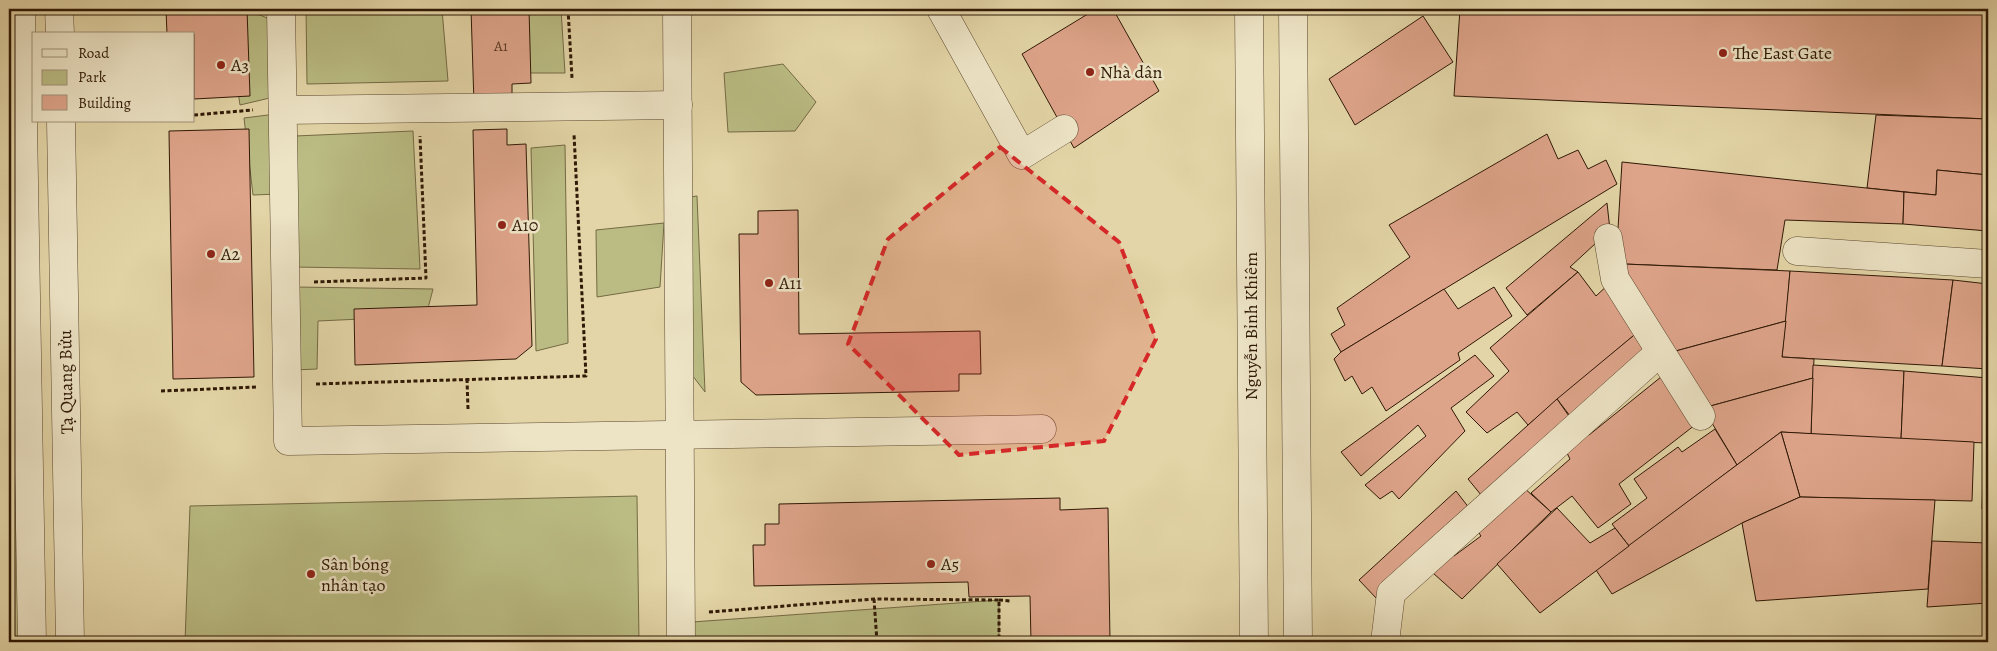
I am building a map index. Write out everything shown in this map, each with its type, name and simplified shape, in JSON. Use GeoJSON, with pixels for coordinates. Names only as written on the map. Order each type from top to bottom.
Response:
{"type":"FeatureCollection","features":[{"type":"Feature","properties":{"kind":"street"},"geometry":{"type":"LineString","coordinates":[[21,9],[16,217],[26,307],[18,402],[32,642]]}},
{"type":"Feature","properties":{"kind":"street"},"geometry":{"type":"LineString","coordinates":[[60,9],[60,32]]}},
{"type":"Feature","properties":{"kind":"street"},"geometry":{"type":"LineString","coordinates":[[281,9],[288,441],[1042,429]]}},
{"type":"Feature","properties":{"kind":"street"},"geometry":{"type":"LineString","coordinates":[[677,9],[681,642]]}},
{"type":"Feature","properties":{"kind":"street"},"geometry":{"type":"LineString","coordinates":[[941,9],[1022,155],[1064,129]]}},
{"type":"Feature","properties":{"kind":"street","name":"Nguyễn Bỉnh Khiêm"},"geometry":{"type":"LineString","coordinates":[[1249,9],[1254,642]]}},
{"type":"Feature","properties":{"kind":"street"},"geometry":{"type":"LineString","coordinates":[[1293,9],[1298,642]]}},
{"type":"Feature","properties":{"kind":"street"},"geometry":{"type":"LineString","coordinates":[[283,109],[678,105]]}},
{"type":"Feature","properties":{"kind":"street","name":"Tạ Quang Bửu"},"geometry":{"type":"LineString","coordinates":[[61,122],[70,642]]}},
{"type":"Feature","properties":{"kind":"street"},"geometry":{"type":"LineString","coordinates":[[1608,238],[1615,279],[1701,416]]}},
{"type":"Feature","properties":{"kind":"street"},"geometry":{"type":"LineString","coordinates":[[1797,251],[1988,264]]}},
{"type":"Feature","properties":{"kind":"street"},"geometry":{"type":"LineString","coordinates":[[26,307],[64,306]]}},
{"type":"Feature","properties":{"kind":"street"},"geometry":{"type":"LineString","coordinates":[[1385,642],[1390,593],[1660,352]]}},
{"type":"Feature","properties":{"kind":"path"},"geometry":{"type":"LineString","coordinates":[[161,391],[287,385],[586,376],[568,9]]}},
{"type":"Feature","properties":{"kind":"path"},"geometry":{"type":"LineString","coordinates":[[286,283],[426,278],[418,107]]}},
{"type":"Feature","properties":{"kind":"path"},"geometry":{"type":"LineString","coordinates":[[195,115],[283,109]]}},
{"type":"Feature","properties":{"kind":"path"},"geometry":{"type":"LineString","coordinates":[[874,599],[877,642]]}},
{"type":"Feature","properties":{"kind":"path"},"geometry":{"type":"LineString","coordinates":[[700,613],[874,599],[1010,601]]}},
{"type":"Feature","properties":{"kind":"path"},"geometry":{"type":"LineString","coordinates":[[998,642],[999,600]]}},
{"type":"Feature","properties":{"kind":"highlighted area"},"geometry":{"type":"Polygon","coordinates":[[[1000,147],[1119,242],[1156,339],[1104,441],[959,455],[848,344],[888,239],[1000,147]]]}},
{"type":"Feature","properties":{"kind":"green space"},"geometry":{"type":"Polygon","coordinates":[[[306,9],[442,9],[448,81],[307,84],[306,9]]]}},
{"type":"Feature","properties":{"kind":"green space"},"geometry":{"type":"Polygon","coordinates":[[[526,9],[561,9],[565,73],[528,73],[526,9]]]}},
{"type":"Feature","properties":{"kind":"green space"},"geometry":{"type":"Polygon","coordinates":[[[236,11],[260,15],[274,21],[274,97],[240,105],[237,85],[236,11]]]}},
{"type":"Feature","properties":{"kind":"green space"},"geometry":{"type":"Polygon","coordinates":[[[783,64],[816,102],[795,131],[728,132],[724,73],[783,64]]]}},
{"type":"Feature","properties":{"kind":"green space"},"geometry":{"type":"Polygon","coordinates":[[[276,114],[278,194],[253,195],[244,118],[276,114]]]}},
{"type":"Feature","properties":{"kind":"green space"},"geometry":{"type":"Polygon","coordinates":[[[413,131],[420,269],[293,267],[295,136],[413,131]]]}},
{"type":"Feature","properties":{"kind":"green space"},"geometry":{"type":"Polygon","coordinates":[[[565,145],[568,343],[536,351],[531,148],[565,145]]]}},
{"type":"Feature","properties":{"kind":"green space"},"geometry":{"type":"Polygon","coordinates":[[[697,196],[705,392],[686,367],[682,198],[697,196]]]}},
{"type":"Feature","properties":{"kind":"green space"},"geometry":{"type":"Polygon","coordinates":[[[664,223],[660,287],[597,297],[596,230],[664,223]]]}},
{"type":"Feature","properties":{"kind":"green space"},"geometry":{"type":"Polygon","coordinates":[[[27,258],[28,383],[9,383],[9,261],[27,258]]]}},
{"type":"Feature","properties":{"kind":"green space"},"geometry":{"type":"Polygon","coordinates":[[[295,287],[433,289],[426,316],[318,321],[317,369],[294,370],[295,287]]]}},
{"type":"Feature","properties":{"kind":"green space"},"geometry":{"type":"Polygon","coordinates":[[[9,408],[34,408],[38,642],[17,642],[9,638],[9,408]]]}},
{"type":"Feature","properties":{"kind":"green space"},"geometry":{"type":"Polygon","coordinates":[[[637,496],[639,642],[185,642],[190,506],[637,496]]]}},
{"type":"Feature","properties":{"kind":"green space"},"geometry":{"type":"Polygon","coordinates":[[[999,600],[999,642],[679,642],[678,623],[999,600]]]}},
{"type":"Feature","properties":{"kind":"building","name":"A3"},"geometry":{"type":"Polygon","coordinates":[[[166,9],[247,9],[250,96],[195,99],[195,32],[167,32],[166,9]]]}},
{"type":"Feature","properties":{"kind":"building","name":"A1"},"geometry":{"type":"Polygon","coordinates":[[[471,9],[529,9],[531,83],[512,84],[512,103],[474,104],[471,9]]]}},
{"type":"Feature","properties":{"kind":"building","name":"Nhà dân"},"geometry":{"type":"Polygon","coordinates":[[[1096,9],[1113,9],[1159,91],[1074,148],[1022,54],[1096,9]]]}},
{"type":"Feature","properties":{"kind":"building","name":"The East Gate"},"geometry":{"type":"Polygon","coordinates":[[[1460,9],[1988,9],[1988,119],[1454,96],[1460,9]]]}},
{"type":"Feature","properties":{"kind":"building"},"geometry":{"type":"Polygon","coordinates":[[[1423,16],[1453,62],[1355,125],[1329,79],[1423,16]]]}},
{"type":"Feature","properties":{"kind":"building"},"geometry":{"type":"Polygon","coordinates":[[[1876,115],[1988,119],[1988,175],[1937,170],[1936,195],[1867,188],[1876,115]]]}},
{"type":"Feature","properties":{"kind":"building","name":"A2"},"geometry":{"type":"Polygon","coordinates":[[[249,129],[254,377],[173,379],[169,131],[249,129]]]}},
{"type":"Feature","properties":{"kind":"building","name":"A10"},"geometry":{"type":"Polygon","coordinates":[[[507,129],[507,145],[526,144],[532,346],[516,359],[355,365],[354,309],[477,305],[473,130],[507,129]]]}},
{"type":"Feature","properties":{"kind":"building"},"geometry":{"type":"Polygon","coordinates":[[[1547,134],[1558,159],[1578,150],[1588,169],[1606,160],[1617,184],[1341,352],[1331,334],[1345,325],[1337,308],[1410,257],[1389,225],[1547,134]]]}},
{"type":"Feature","properties":{"kind":"building"},"geometry":{"type":"Polygon","coordinates":[[[1622,162],[1904,192],[1903,224],[1785,220],[1777,270],[1624,264],[1616,262],[1622,162]]]}},
{"type":"Feature","properties":{"kind":"building"},"geometry":{"type":"Polygon","coordinates":[[[1937,170],[1988,175],[1988,231],[1903,224],[1904,192],[1936,195],[1937,170]]]}},
{"type":"Feature","properties":{"kind":"building"},"geometry":{"type":"Polygon","coordinates":[[[1607,203],[1610,230],[1570,267],[1578,272],[1527,315],[1506,288],[1607,203]]]}},
{"type":"Feature","properties":{"kind":"building","name":"A11"},"geometry":{"type":"Polygon","coordinates":[[[798,210],[799,334],[980,331],[981,374],[959,374],[959,391],[756,395],[741,382],[739,234],[758,234],[758,211],[798,210]]]}},
{"type":"Feature","properties":{"kind":"building"},"geometry":{"type":"Polygon","coordinates":[[[1624,264],[1790,271],[1786,321],[1672,352],[1624,282],[1624,264]]]}},
{"type":"Feature","properties":{"kind":"building"},"geometry":{"type":"Polygon","coordinates":[[[1790,271],[1953,280],[1942,366],[1782,357],[1790,271]]]}},
{"type":"Feature","properties":{"kind":"building"},"geometry":{"type":"Polygon","coordinates":[[[1578,272],[1596,296],[1610,283],[1639,331],[1528,425],[1517,412],[1487,433],[1466,412],[1509,371],[1490,348],[1578,272]]]}},
{"type":"Feature","properties":{"kind":"building"},"geometry":{"type":"Polygon","coordinates":[[[1953,280],[1988,284],[1988,369],[1942,366],[1953,280]]]}},
{"type":"Feature","properties":{"kind":"building"},"geometry":{"type":"Polygon","coordinates":[[[1494,287],[1512,316],[1458,353],[1460,360],[1386,411],[1372,387],[1362,394],[1352,376],[1345,381],[1334,359],[1341,352],[1444,289],[1458,309],[1494,287]]]}},
{"type":"Feature","properties":{"kind":"building"},"geometry":{"type":"Polygon","coordinates":[[[1786,321],[1782,357],[1814,359],[1813,378],[1703,408],[1672,352],[1786,321]]]}},
{"type":"Feature","properties":{"kind":"building"},"geometry":{"type":"Polygon","coordinates":[[[1639,331],[1656,354],[1577,425],[1557,399],[1639,331]]]}},
{"type":"Feature","properties":{"kind":"building"},"geometry":{"type":"Polygon","coordinates":[[[1475,355],[1494,376],[1451,408],[1465,431],[1399,499],[1392,491],[1380,499],[1365,485],[1426,436],[1418,425],[1361,476],[1341,452],[1475,355]]]}},
{"type":"Feature","properties":{"kind":"building"},"geometry":{"type":"Polygon","coordinates":[[[1813,365],[1904,371],[1901,440],[1811,434],[1813,365]]]}},
{"type":"Feature","properties":{"kind":"building"},"geometry":{"type":"Polygon","coordinates":[[[1904,371],[1988,378],[1988,443],[1901,440],[1904,371]]]}},
{"type":"Feature","properties":{"kind":"building"},"geometry":{"type":"Polygon","coordinates":[[[1661,377],[1695,425],[1619,484],[1631,504],[1598,528],[1572,496],[1551,512],[1531,493],[1570,459],[1566,451],[1584,432],[1589,435],[1661,377]]]}},
{"type":"Feature","properties":{"kind":"building"},"geometry":{"type":"Polygon","coordinates":[[[1813,378],[1811,434],[1781,432],[1737,465],[1703,408],[1813,378]]]}},
{"type":"Feature","properties":{"kind":"building"},"geometry":{"type":"Polygon","coordinates":[[[1557,399],[1576,426],[1486,501],[1468,479],[1557,399]]]}},
{"type":"Feature","properties":{"kind":"building"},"geometry":{"type":"Polygon","coordinates":[[[1715,429],[1737,465],[1629,546],[1612,524],[1647,498],[1634,479],[1678,447],[1682,452],[1715,429]]]}},
{"type":"Feature","properties":{"kind":"building"},"geometry":{"type":"Polygon","coordinates":[[[1781,432],[1974,442],[1972,501],[1800,497],[1781,432]]]}},
{"type":"Feature","properties":{"kind":"building"},"geometry":{"type":"Polygon","coordinates":[[[1781,432],[1800,497],[1742,523],[1612,594],[1596,570],[1781,432]]]}},
{"type":"Feature","properties":{"kind":"building"},"geometry":{"type":"Polygon","coordinates":[[[1984,442],[1988,443],[1988,509],[1982,509],[1984,442]]]}},
{"type":"Feature","properties":{"kind":"building"},"geometry":{"type":"Polygon","coordinates":[[[1523,487],[1551,512],[1462,599],[1433,573],[1452,553],[1454,556],[1481,536],[1477,530],[1523,487]]]}},
{"type":"Feature","properties":{"kind":"building"},"geometry":{"type":"Polygon","coordinates":[[[1456,491],[1473,513],[1378,600],[1359,580],[1456,491]]]}},
{"type":"Feature","properties":{"kind":"building"},"geometry":{"type":"Polygon","coordinates":[[[1800,497],[1935,500],[1928,589],[1756,601],[1742,523],[1800,497]]]}},
{"type":"Feature","properties":{"kind":"building","name":"A5"},"geometry":{"type":"Polygon","coordinates":[[[1060,498],[1060,510],[1108,508],[1110,642],[1031,642],[1030,596],[969,597],[968,582],[754,586],[753,545],[765,545],[765,524],[779,524],[779,504],[1060,498]]]}},
{"type":"Feature","properties":{"kind":"building"},"geometry":{"type":"Polygon","coordinates":[[[1557,508],[1590,543],[1615,528],[1629,546],[1540,613],[1497,564],[1557,508]]]}},
{"type":"Feature","properties":{"kind":"building"},"geometry":{"type":"Polygon","coordinates":[[[1932,541],[1988,543],[1988,603],[1927,607],[1932,541]]]}},
{"type":"Feature","properties":{"kind":"place","name":"The East Gate"},"geometry":{"type":"Point","coordinates":[1723,53]}},
{"type":"Feature","properties":{"kind":"place","name":"A3"},"geometry":{"type":"Point","coordinates":[221,65]}},
{"type":"Feature","properties":{"kind":"place","name":"Nhà dân"},"geometry":{"type":"Point","coordinates":[1090,72]}},
{"type":"Feature","properties":{"kind":"place","name":"A10"},"geometry":{"type":"Point","coordinates":[502,225]}},
{"type":"Feature","properties":{"kind":"place","name":"A2"},"geometry":{"type":"Point","coordinates":[211,254]}},
{"type":"Feature","properties":{"kind":"place","name":"A11"},"geometry":{"type":"Point","coordinates":[769,283]}},
{"type":"Feature","properties":{"kind":"place","name":"A5"},"geometry":{"type":"Point","coordinates":[931,564]}},
{"type":"Feature","properties":{"kind":"place","name":"Sân bóng nhân tạo"},"geometry":{"type":"Point","coordinates":[311,574]}}]}
